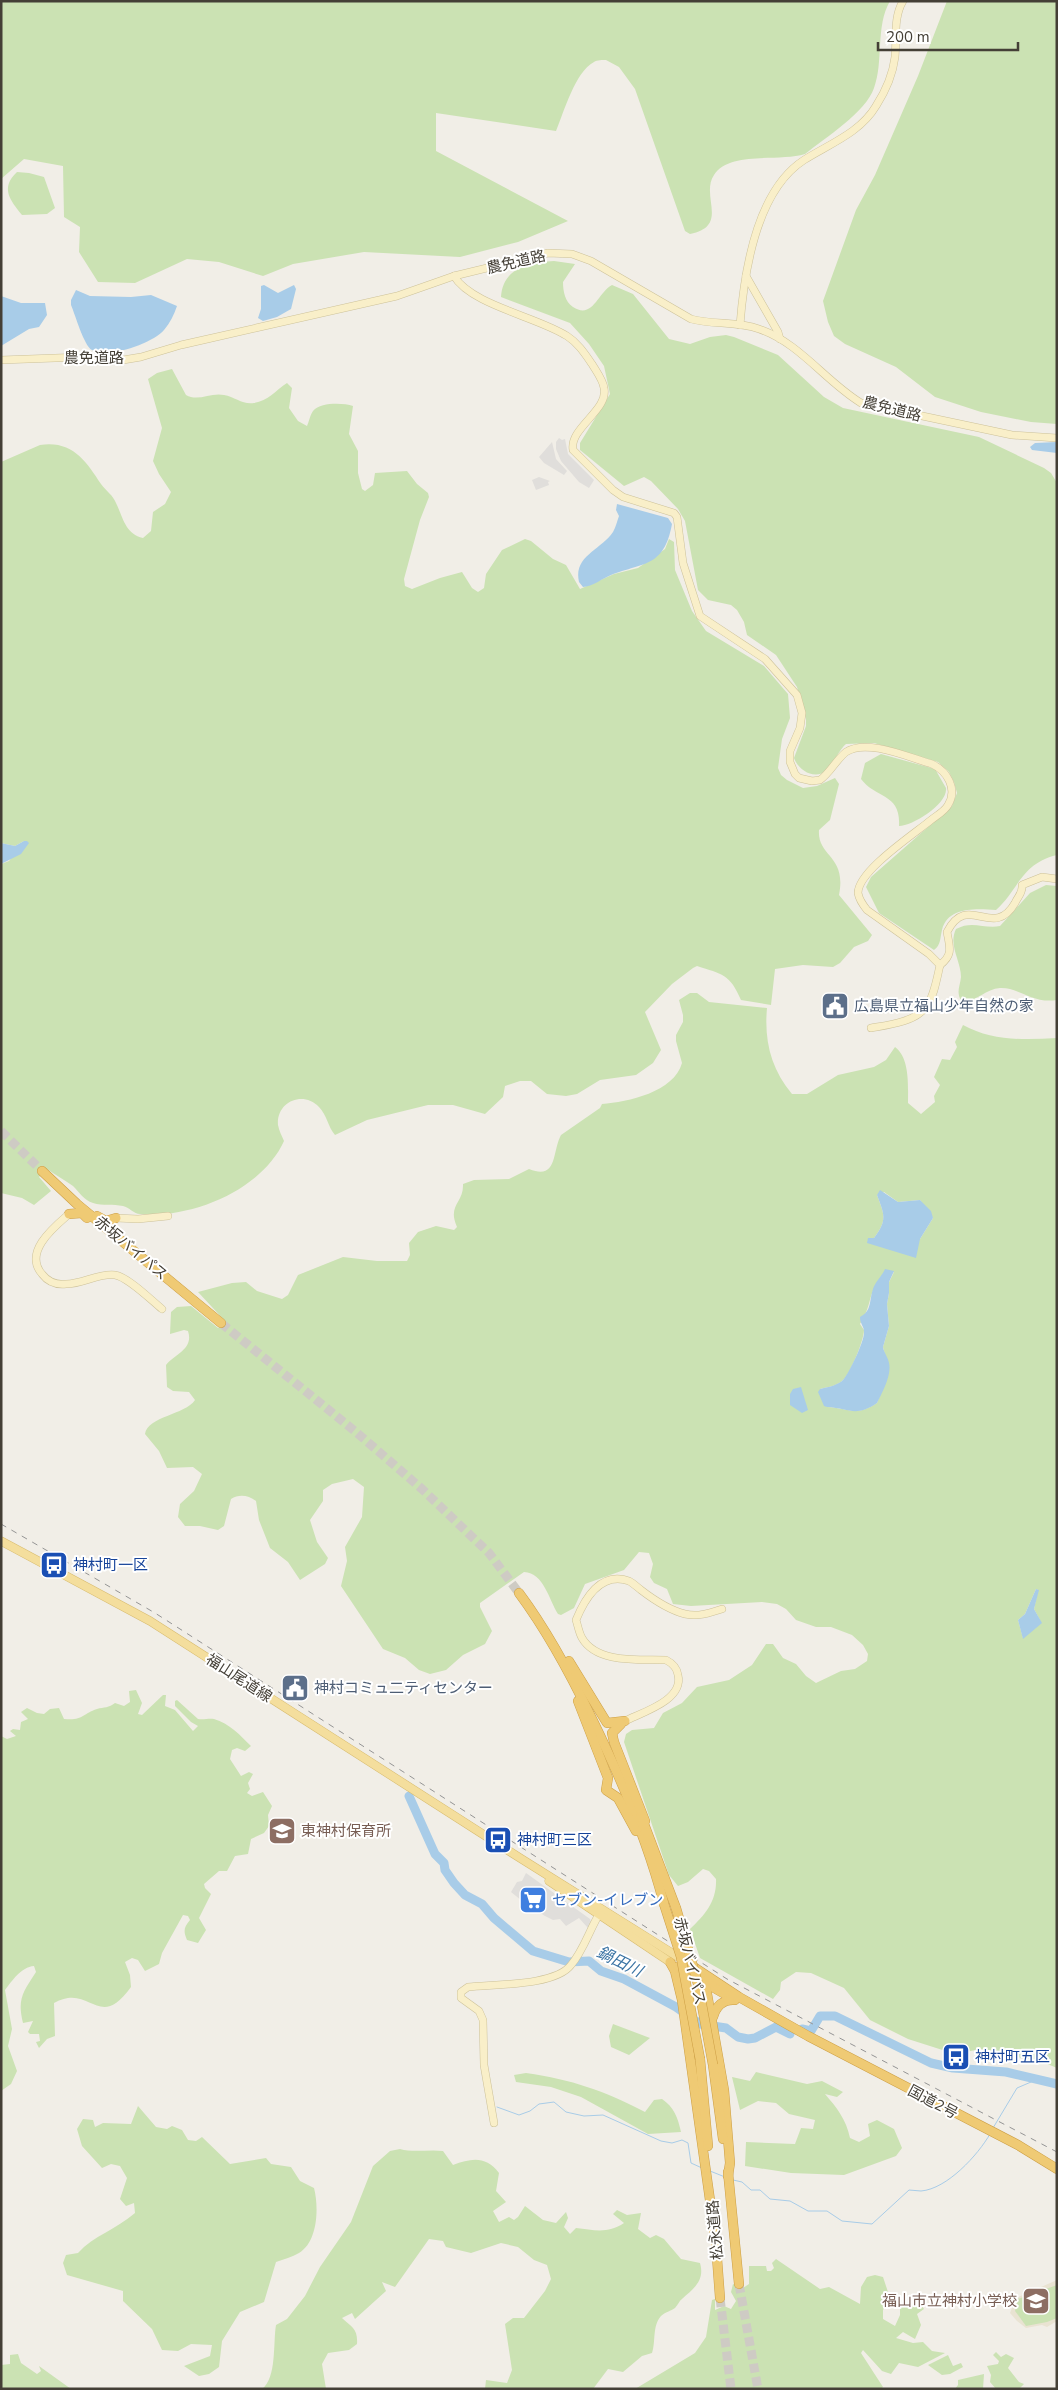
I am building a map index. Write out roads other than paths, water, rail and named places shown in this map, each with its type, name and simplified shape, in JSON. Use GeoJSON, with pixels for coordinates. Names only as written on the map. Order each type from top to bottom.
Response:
{"type":"FeatureCollection","features":[{"type":"Feature","properties":{"kind":"highway","name":"赤坂バイパス"},"geometry":{"type":"LineString","coordinates":[[42,1172],[221,1323]]}},
{"type":"Feature","properties":{"kind":"highway"},"geometry":{"type":"LineString","coordinates":[[54,1182],[101,1219],[106,1221],[116,1218]]}},
{"type":"Feature","properties":{"kind":"highway"},"geometry":{"type":"LineString","coordinates":[[67,1195],[73,1208],[70,1214]]}},
{"type":"Feature","properties":{"kind":"highway"},"geometry":{"type":"LineString","coordinates":[[70,1214],[82,1213],[100,1228],[119,1238]]}},
{"type":"Feature","properties":{"kind":"highway"},"geometry":{"type":"LineString","coordinates":[[116,1218],[113,1228],[119,1238]]}},
{"type":"Feature","properties":{"kind":"highway","name":"赤坂バイパス"},"geometry":{"type":"LineString","coordinates":[[519,1593],[530,1608],[576,1686],[646,1826],[676,1908],[698,1984],[713,2065],[728,2164],[728,2176]]}},
{"type":"Feature","properties":{"kind":"highway"},"geometry":{"type":"LineString","coordinates":[[530,1608],[549,1630],[607,1724],[625,1722]]}},
{"type":"Feature","properties":{"kind":"highway"},"geometry":{"type":"LineString","coordinates":[[576,1686],[577,1700],[608,1778],[606,1790],[618,1798],[648,1850]]}},
{"type":"Feature","properties":{"kind":"highway"},"geometry":{"type":"LineString","coordinates":[[625,1722],[617,1726],[612,1733],[646,1826]]}},
{"type":"Feature","properties":{"kind":"highway","name":"赤坂バイパス"},"geometry":{"type":"LineString","coordinates":[[611,1758],[648,1850],[681,1957],[700,2059],[706,2161]]}},
{"type":"Feature","properties":{"kind":"highway"},"geometry":{"type":"LineString","coordinates":[[685,1961],[704,1982],[724,2090],[728,2164]]}},
{"type":"Feature","properties":{"kind":"highway","name":"国道2号"},"geometry":{"type":"LineString","coordinates":[[685,1961],[739,1997],[808,2036]]}},
{"type":"Feature","properties":{"kind":"highway"},"geometry":{"type":"LineString","coordinates":[[670,1962],[675,1971],[682,2000],[706,2161]]}},
{"type":"Feature","properties":{"kind":"highway","name":"国道2号"},"geometry":{"type":"LineString","coordinates":[[670,1962],[736,2000],[1018,2145],[1057,2169]]}},
{"type":"Feature","properties":{"kind":"highway"},"geometry":{"type":"LineString","coordinates":[[712,2020],[716,2007],[721,2003],[736,2000]]}},
{"type":"Feature","properties":{"kind":"highway","name":"松永道路"},"geometry":{"type":"LineString","coordinates":[[706,2161],[720,2298]]}},
{"type":"Feature","properties":{"kind":"highway","name":"松永道路"},"geometry":{"type":"LineString","coordinates":[[728,2176],[740,2284]]}},
{"type":"Feature","properties":{"kind":"main road","name":"福山尾道線"},"geometry":{"type":"LineString","coordinates":[[1,1541],[150,1621],[520,1858],[670,1962]]}},
{"type":"Feature","properties":{"kind":"main road","name":"福山尾道線"},"geometry":{"type":"LineString","coordinates":[[600,1912],[685,1961]]}},
{"type":"Feature","properties":{"kind":"street"},"geometry":{"type":"LineString","coordinates":[[740,325],[746,276],[754,243],[767,206],[785,177],[794,167],[855,129],[876,105],[891,74],[895,58],[896,16],[903,1]]}},
{"type":"Feature","properties":{"kind":"street","name":"農免道路"},"geometry":{"type":"LineString","coordinates":[[1,360],[82,357],[123,360],[141,357],[181,345],[397,296],[454,276],[548,253],[572,254],[591,261],[691,319],[708,323],[758,328],[802,353],[843,392],[861,403],[1012,435],[1057,438]]}},
{"type":"Feature","properties":{"kind":"street"},"geometry":{"type":"LineString","coordinates":[[454,276],[457,282],[478,297],[568,336],[585,354],[598,374],[604,388],[604,394],[602,402],[574,440],[573,450],[623,497],[674,513],[677,517],[683,563],[700,616],[765,659],[797,695],[802,713],[800,728],[790,751],[790,762],[795,774],[805,780],[820,780],[845,753],[852,749],[869,746],[932,764],[945,773],[952,789],[948,805],[876,866],[863,880],[858,894],[867,910],[929,954],[940,966]]}},
{"type":"Feature","properties":{"kind":"street"},"geometry":{"type":"LineString","coordinates":[[746,276],[778,332],[780,340]]}},
{"type":"Feature","properties":{"kind":"street"},"geometry":{"type":"LineString","coordinates":[[871,1028],[905,1020],[915,1016],[926,1007],[940,966],[948,959],[951,951],[947,932],[956,919],[972,913],[992,919],[1002,918],[1010,912],[1023,891],[1022,885],[1042,877],[1057,879]]}},
{"type":"Feature","properties":{"kind":"street"},"geometry":{"type":"LineString","coordinates":[[70,1214],[40,1244],[37,1264],[40,1272],[48,1280],[58,1284],[69,1284],[103,1275],[117,1275],[126,1279],[162,1309]]}},
{"type":"Feature","properties":{"kind":"street"},"geometry":{"type":"LineString","coordinates":[[116,1218],[138,1219],[168,1216]]}},
{"type":"Feature","properties":{"kind":"street"},"geometry":{"type":"LineString","coordinates":[[625,1722],[674,1694],[679,1686],[678,1673],[672,1663],[666,1660],[614,1657],[596,1652],[582,1639],[576,1620],[587,1595],[602,1583],[619,1579],[630,1581],[666,1607],[685,1614],[702,1615],[722,1609]]}},
{"type":"Feature","properties":{"kind":"street"},"geometry":{"type":"LineString","coordinates":[[494,2123],[489,2107],[489,2088],[484,2065],[484,2020],[479,2011],[461,1998],[461,1992],[468,1987],[550,1980],[562,1974],[572,1965],[600,1912]]}},
{"type":"Feature","properties":{"kind":"water"},"geometry":{"type":"Polygon","coordinates":[[[264,285],[278,293],[294,285],[296,289],[291,309],[277,317],[263,321],[258,318],[261,309],[261,286],[264,285]]]}},
{"type":"Feature","properties":{"kind":"water"},"geometry":{"type":"Polygon","coordinates":[[[76,290],[90,296],[131,297],[151,295],[177,306],[172,319],[164,330],[150,340],[119,351],[100,352],[89,347],[80,329],[71,305],[71,300],[76,290]]]}},
{"type":"Feature","properties":{"kind":"water"},"geometry":{"type":"Polygon","coordinates":[[[1,296],[21,303],[45,303],[47,315],[39,327],[29,329],[1,346],[1,296]]]}},
{"type":"Feature","properties":{"kind":"water"},"geometry":{"type":"Polygon","coordinates":[[[1057,442],[1057,453],[1032,450],[1030,447],[1035,443],[1057,442]]]}},
{"type":"Feature","properties":{"kind":"water"},"geometry":{"type":"Polygon","coordinates":[[[617,504],[668,518],[672,524],[664,548],[651,561],[611,575],[590,586],[583,587],[579,582],[578,573],[580,566],[589,554],[613,532],[619,516],[616,510],[617,504]]]}},
{"type":"Feature","properties":{"kind":"water"},"geometry":{"type":"Polygon","coordinates":[[[24,841],[29,843],[21,854],[1,864],[1,843],[15,846],[24,841]]]}},
{"type":"Feature","properties":{"kind":"water"},"geometry":{"type":"Polygon","coordinates":[[[880,1190],[898,1202],[920,1200],[931,1211],[933,1218],[920,1239],[916,1258],[867,1243],[868,1238],[874,1238],[883,1221],[883,1212],[877,1195],[880,1190]]]}},
{"type":"Feature","properties":{"kind":"water"},"geometry":{"type":"Polygon","coordinates":[[[885,1269],[894,1271],[889,1282],[887,1304],[889,1326],[883,1347],[890,1368],[884,1389],[877,1403],[863,1410],[852,1411],[824,1406],[818,1392],[820,1389],[842,1381],[848,1372],[864,1336],[860,1317],[867,1312],[874,1286],[885,1269]]]}},
{"type":"Feature","properties":{"kind":"water"},"geometry":{"type":"Polygon","coordinates":[[[801,1387],[808,1410],[802,1413],[790,1405],[790,1394],[793,1389],[801,1387]]]}},
{"type":"Feature","properties":{"kind":"water"},"geometry":{"type":"Polygon","coordinates":[[[1036,1589],[1039,1590],[1034,1609],[1042,1623],[1023,1639],[1018,1620],[1025,1614],[1036,1589]]]}},
{"type":"Feature","properties":{"kind":"waterway","name":"鍋田川"},"geometry":{"type":"LineString","coordinates":[[409,1796],[435,1854],[444,1863],[445,1870],[454,1883],[465,1895],[482,1904],[494,1918],[533,1951],[569,1962],[589,1961],[601,1971],[624,1979],[676,2007],[700,2024],[726,2028],[738,2037],[755,2038],[776,2027],[790,2034]]}},
{"type":"Feature","properties":{"kind":"waterway","name":"鍋田川"},"geometry":{"type":"LineString","coordinates":[[802,2029],[811,2031],[820,2016],[835,2016],[931,2063],[953,2068],[1006,2072],[1057,2084]]}},
{"type":"Feature","properties":{"kind":"waterway"},"geometry":{"type":"LineString","coordinates":[[993,2128],[1017,2088],[1038,2079]]}},
{"type":"Feature","properties":{"kind":"waterway"},"geometry":{"type":"LineString","coordinates":[[497,2107],[519,2115],[530,2111],[539,2104],[554,2102],[566,2112],[584,2116],[603,2115],[661,2141],[672,2143],[682,2140],[688,2143],[691,2163],[702,2168]]}},
{"type":"Feature","properties":{"kind":"waterway"},"geometry":{"type":"LineString","coordinates":[[733,2180],[742,2182],[751,2190],[760,2190],[770,2199],[790,2201],[808,2211],[827,2211],[842,2221],[872,2224],[909,2190],[921,2191],[931,2189],[951,2178],[970,2161],[990,2134]]}},
{"type":"Feature","properties":{"kind":"waterway"},"geometry":{"type":"LineString","coordinates":[[710,2171],[725,2177]]}},
{"type":"Feature","properties":{"kind":"tunnel"},"geometry":{"type":"LineString","coordinates":[[1,1131],[42,1171]]}},
{"type":"Feature","properties":{"kind":"tunnel"},"geometry":{"type":"LineString","coordinates":[[221,1323],[356,1432],[422,1489],[489,1553],[519,1593]]}},
{"type":"Feature","properties":{"kind":"tunnel"},"geometry":{"type":"LineString","coordinates":[[739,2284],[758,2389]]}},
{"type":"Feature","properties":{"kind":"tunnel"},"geometry":{"type":"LineString","coordinates":[[720,2298],[731,2389]]}},
{"type":"Feature","properties":{"kind":"railway"},"geometry":{"type":"LineString","coordinates":[[1,1524],[155,1613],[727,1979],[1057,2152]]}},
{"type":"Feature","properties":{"kind":"place","name":"広島県立福山少年自然の家"},"geometry":{"type":"Point","coordinates":[835,1006]}},
{"type":"Feature","properties":{"kind":"place","name":"神村町一区"},"geometry":{"type":"Point","coordinates":[54,1565]}},
{"type":"Feature","properties":{"kind":"place","name":"神村コミュ二ティセンター"},"geometry":{"type":"Point","coordinates":[295,1688]}},
{"type":"Feature","properties":{"kind":"place","name":"東神村保育所"},"geometry":{"type":"Point","coordinates":[282,1831]}},
{"type":"Feature","properties":{"kind":"place","name":"神村町三区"},"geometry":{"type":"Point","coordinates":[498,1840]}},
{"type":"Feature","properties":{"kind":"place","name":"セブン-イレブン"},"geometry":{"type":"Point","coordinates":[533,1900]}},
{"type":"Feature","properties":{"kind":"place","name":"神村町五区"},"geometry":{"type":"Point","coordinates":[956,2057]}},
{"type":"Feature","properties":{"kind":"place","name":"福山市立神村小学校"},"geometry":{"type":"Point","coordinates":[1036,2301]}}]}
